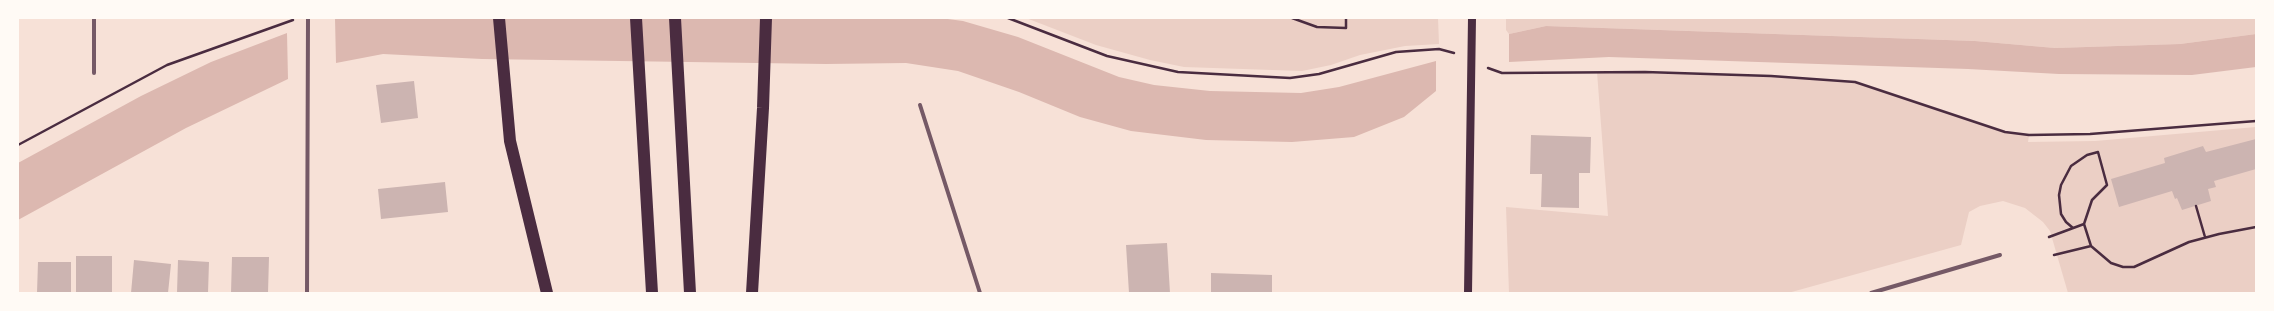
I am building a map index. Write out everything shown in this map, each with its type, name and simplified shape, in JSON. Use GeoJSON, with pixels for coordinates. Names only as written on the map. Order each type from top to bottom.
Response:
{"type":"FeatureCollection","features":[{"type":"Feature","properties":{"kind":"highway"},"geometry":{"type":"LineString","coordinates":[[500,18],[510,141],[547,293]]}},
{"type":"Feature","properties":{"kind":"highway"},"geometry":{"type":"LineString","coordinates":[[636,18],[652,293]]}},
{"type":"Feature","properties":{"kind":"highway"},"geometry":{"type":"LineString","coordinates":[[675,18],[681,160],[690,293]]}},
{"type":"Feature","properties":{"kind":"highway"},"geometry":{"type":"LineString","coordinates":[[752,293],[763,108],[766,18]]}},
{"type":"Feature","properties":{"kind":"main road"},"geometry":{"type":"LineString","coordinates":[[1468,293],[1472,18]]}},
{"type":"Feature","properties":{"kind":"street"},"geometry":{"type":"LineString","coordinates":[[94,18],[94,73]]}},
{"type":"Feature","properties":{"kind":"street"},"geometry":{"type":"LineString","coordinates":[[307,293],[308,18]]}},
{"type":"Feature","properties":{"kind":"street"},"geometry":{"type":"LineString","coordinates":[[920,105],[980,293]]}},
{"type":"Feature","properties":{"kind":"street"},"geometry":{"type":"LineString","coordinates":[[1872,293],[2000,255]]}},
{"type":"Feature","properties":{"kind":"path"},"geometry":{"type":"LineString","coordinates":[[18,146],[167,64],[297,18]]}},
{"type":"Feature","properties":{"kind":"path"},"geometry":{"type":"LineString","coordinates":[[1008,18],[1106,56],[1178,72],[1290,78],[1319,74],[1396,52],[1448,50]]}},
{"type":"Feature","properties":{"kind":"path"},"geometry":{"type":"LineString","coordinates":[[1292,18],[1317,27],[1346,28],[1346,18]]}},
{"type":"Feature","properties":{"kind":"path"},"geometry":{"type":"LineString","coordinates":[[1502,73],[1645,72],[1771,76],[1855,82],[2004,132],[2029,135],[2090,134],[2255,121],[2256,126]]}},
{"type":"Feature","properties":{"kind":"path"},"geometry":{"type":"LineString","coordinates":[[2073,228],[2066,222],[2061,214],[2059,195],[2061,185],[2070,166],[2087,155],[2098,152],[2107,185],[2092,200],[2084,224],[2091,246],[2111,263],[2123,267],[2134,267],[2146,263],[2172,248],[2205,237],[2256,227]]}},
{"type":"Feature","properties":{"kind":"path"},"geometry":{"type":"LineString","coordinates":[[2196,206],[2205,237]]}},
{"type":"Feature","properties":{"kind":"path"},"geometry":{"type":"LineString","coordinates":[[2049,236],[2084,224]]}},
{"type":"Feature","properties":{"kind":"path"},"geometry":{"type":"LineString","coordinates":[[2054,255],[2091,246]]}},
{"type":"Feature","properties":{"kind":"shaded area"},"geometry":{"type":"Polygon","coordinates":[[[335,18],[940,18],[963,21],[1018,37],[1119,77],[1154,85],[1210,91],[1301,93],[1339,87],[1436,61],[1436,91],[1404,117],[1354,137],[1292,142],[1206,140],[1131,131],[1080,117],[1019,92],[958,71],[906,63],[826,64],[482,59],[383,54],[336,63],[335,18]]]}},
{"type":"Feature","properties":{"kind":"shaded area"},"geometry":{"type":"Polygon","coordinates":[[[1026,18],[1438,18],[1439,44],[1405,46],[1360,55],[1331,65],[1302,71],[1184,67],[1150,60],[1096,45],[1026,18]]]}},
{"type":"Feature","properties":{"kind":"shaded area"},"geometry":{"type":"Polygon","coordinates":[[[1506,18],[2256,18],[2256,34],[2180,44],[2055,48],[1975,41],[1546,26],[1509,34],[1506,30],[1506,18]]]}},
{"type":"Feature","properties":{"kind":"shaded area"},"geometry":{"type":"Polygon","coordinates":[[[1546,26],[1975,41],[2055,48],[2180,44],[2256,34],[2256,67],[2192,75],[2059,74],[1968,69],[1609,57],[1509,62],[1509,34],[1546,26]]]}},
{"type":"Feature","properties":{"kind":"shaded area"},"geometry":{"type":"Polygon","coordinates":[[[287,33],[288,79],[186,128],[18,220],[18,163],[141,96],[211,62],[287,33]]]}},
{"type":"Feature","properties":{"kind":"shaded area"},"geometry":{"type":"Polygon","coordinates":[[[1597,72],[1771,76],[1855,82],[2004,132],[2029,135],[2028,142],[2095,141],[2256,127],[2256,293],[2068,293],[2050,231],[2043,222],[2025,208],[2003,201],[1980,206],[1969,212],[1961,245],[1788,293],[1509,293],[1506,207],[1608,216],[1597,72]]]}},
{"type":"Feature","properties":{"kind":"building"},"geometry":{"type":"Polygon","coordinates":[[[414,81],[418,118],[381,123],[376,85],[414,81]]]}},
{"type":"Feature","properties":{"kind":"building"},"geometry":{"type":"Polygon","coordinates":[[[1531,135],[1591,137],[1590,173],[1579,173],[1579,208],[1541,207],[1542,174],[1530,174],[1531,135]]]}},
{"type":"Feature","properties":{"kind":"building"},"geometry":{"type":"Polygon","coordinates":[[[2256,139],[2256,169],[2214,181],[2216,187],[2208,189],[2211,201],[2182,210],[2172,191],[2119,207],[2111,179],[2165,163],[2164,158],[2203,146],[2206,152],[2256,139]]]}},
{"type":"Feature","properties":{"kind":"building"},"geometry":{"type":"Polygon","coordinates":[[[445,182],[448,212],[381,219],[378,189],[445,182]]]}},
{"type":"Feature","properties":{"kind":"building"},"geometry":{"type":"Polygon","coordinates":[[[1167,243],[1170,293],[1129,293],[1126,245],[1167,243]]]}},
{"type":"Feature","properties":{"kind":"building"},"geometry":{"type":"Polygon","coordinates":[[[76,256],[112,256],[112,293],[76,293],[76,256]]]}},
{"type":"Feature","properties":{"kind":"building"},"geometry":{"type":"Polygon","coordinates":[[[232,257],[269,257],[268,293],[231,293],[232,257]]]}},
{"type":"Feature","properties":{"kind":"building"},"geometry":{"type":"Polygon","coordinates":[[[134,260],[171,264],[168,293],[131,293],[134,260]]]}},
{"type":"Feature","properties":{"kind":"building"},"geometry":{"type":"Polygon","coordinates":[[[178,260],[209,262],[208,293],[177,293],[178,260]]]}},
{"type":"Feature","properties":{"kind":"building"},"geometry":{"type":"Polygon","coordinates":[[[38,262],[71,262],[71,293],[37,293],[38,262]]]}},
{"type":"Feature","properties":{"kind":"building"},"geometry":{"type":"Polygon","coordinates":[[[1211,273],[1272,275],[1272,293],[1211,293],[1211,273]]]}}]}
